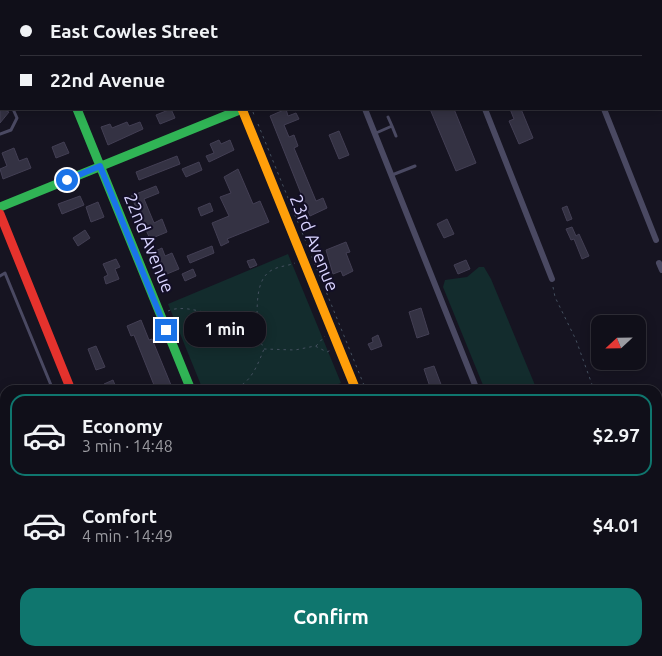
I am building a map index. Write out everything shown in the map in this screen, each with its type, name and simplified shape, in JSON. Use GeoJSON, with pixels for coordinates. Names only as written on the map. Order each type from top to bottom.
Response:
{"type":"FeatureCollection","features":[{"type":"Feature","properties":{"kind":"street","name":"22nd Avenue"},"geometry":{"type":"LineString","coordinates":[[77,110],[190,385]]}},
{"type":"Feature","properties":{"kind":"street"},"geometry":{"type":"LineString","coordinates":[[0,207],[240,110]]}},
{"type":"Feature","properties":{"kind":"street","name":"23rd Avenue"},"geometry":{"type":"LineString","coordinates":[[243,110],[354,385]]}},
{"type":"Feature","properties":{"kind":"street"},"geometry":{"type":"LineString","coordinates":[[365,110],[475,385]]}},
{"type":"Feature","properties":{"kind":"street"},"geometry":{"type":"LineString","coordinates":[[485,110],[552,279]]}},
{"type":"Feature","properties":{"kind":"street"},"geometry":{"type":"LineString","coordinates":[[604,110],[656,240]]}},
{"type":"Feature","properties":{"kind":"street"},"geometry":{"type":"LineString","coordinates":[[0,214],[69,385]]}},
{"type":"Feature","properties":{"kind":"street"},"geometry":{"type":"LineString","coordinates":[[659,263],[662,270]]}},
{"type":"Feature","properties":{"kind":"lane"},"geometry":{"type":"LineString","coordinates":[[0,134],[11,130],[17,118],[13,110]]}},
{"type":"Feature","properties":{"kind":"lane"},"geometry":{"type":"LineString","coordinates":[[388,117],[396,136]]}},
{"type":"Feature","properties":{"kind":"lane"},"geometry":{"type":"LineString","coordinates":[[375,133],[392,126]]}},
{"type":"Feature","properties":{"kind":"lane"},"geometry":{"type":"LineString","coordinates":[[392,176],[415,166]]}},
{"type":"Feature","properties":{"kind":"lane"},"geometry":{"type":"LineString","coordinates":[[0,276],[6,274],[50,385]]}},
{"type":"Feature","properties":{"kind":"path"},"geometry":{"type":"LineString","coordinates":[[253,112],[364,385]]}},
{"type":"Feature","properties":{"kind":"path"},"geometry":{"type":"LineString","coordinates":[[264,349],[257,334],[260,284],[264,276],[275,268],[295,263]]}},
{"type":"Feature","properties":{"kind":"path"},"geometry":{"type":"LineString","coordinates":[[552,279],[555,297],[576,340],[592,385]]}},
{"type":"Feature","properties":{"kind":"path"},"geometry":{"type":"LineString","coordinates":[[160,314],[177,307],[214,316],[257,334]]}},
{"type":"Feature","properties":{"kind":"path"},"geometry":{"type":"LineString","coordinates":[[264,349],[295,350],[315,346],[325,336],[331,350],[327,352],[315,346]]}},
{"type":"Feature","properties":{"kind":"path"},"geometry":{"type":"LineString","coordinates":[[241,385],[250,379],[264,349]]}},
{"type":"Feature","properties":{"kind":"green space"},"geometry":{"type":"Polygon","coordinates":[[[288,254],[341,383],[336,385],[201,385],[168,304],[288,254]]]}},
{"type":"Feature","properties":{"kind":"green space"},"geometry":{"type":"Polygon","coordinates":[[[479,267],[484,267],[491,279],[535,385],[483,385],[443,287],[445,280],[467,277],[479,267]]]}},
{"type":"Feature","properties":{"kind":"building"},"geometry":{"type":"Polygon","coordinates":[[[0,110],[9,112],[0,123],[0,110]]]}},
{"type":"Feature","properties":{"kind":"building"},"geometry":{"type":"Polygon","coordinates":[[[171,110],[175,118],[160,124],[156,115],[171,110]]]}},
{"type":"Feature","properties":{"kind":"building"},"geometry":{"type":"Polygon","coordinates":[[[284,110],[286,110],[288,116],[296,113],[299,119],[284,125],[289,137],[294,135],[298,146],[294,148],[316,201],[323,198],[327,208],[310,216],[270,116],[284,110]]]}},
{"type":"Feature","properties":{"kind":"building"},"geometry":{"type":"Polygon","coordinates":[[[430,110],[454,110],[476,163],[456,171],[430,110]]]}},
{"type":"Feature","properties":{"kind":"building"},"geometry":{"type":"Polygon","coordinates":[[[510,110],[521,110],[533,138],[519,144],[509,121],[514,119],[510,110]]]}},
{"type":"Feature","properties":{"kind":"building"},"geometry":{"type":"Polygon","coordinates":[[[127,122],[129,126],[140,122],[143,129],[108,145],[101,127],[110,124],[112,128],[127,122]]]}},
{"type":"Feature","properties":{"kind":"building"},"geometry":{"type":"Polygon","coordinates":[[[339,131],[349,155],[339,159],[329,135],[339,131]]]}},
{"type":"Feature","properties":{"kind":"building"},"geometry":{"type":"Polygon","coordinates":[[[219,140],[221,144],[230,140],[234,150],[209,162],[206,156],[214,153],[210,144],[219,140]]]}},
{"type":"Feature","properties":{"kind":"building"},"geometry":{"type":"Polygon","coordinates":[[[64,142],[69,153],[56,158],[52,147],[64,142]]]}},
{"type":"Feature","properties":{"kind":"building"},"geometry":{"type":"Polygon","coordinates":[[[14,148],[19,161],[27,158],[31,168],[3,179],[0,169],[7,166],[2,153],[14,148]]]}},
{"type":"Feature","properties":{"kind":"building"},"geometry":{"type":"Polygon","coordinates":[[[177,156],[180,164],[139,180],[136,172],[177,156]]]}},
{"type":"Feature","properties":{"kind":"building"},"geometry":{"type":"Polygon","coordinates":[[[199,162],[202,170],[186,177],[182,169],[199,162]]]}},
{"type":"Feature","properties":{"kind":"building"},"geometry":{"type":"Polygon","coordinates":[[[238,169],[253,204],[260,201],[269,222],[227,239],[229,242],[221,246],[212,223],[229,216],[220,197],[231,193],[224,177],[238,169]]]}},
{"type":"Feature","properties":{"kind":"building"},"geometry":{"type":"Polygon","coordinates":[[[156,186],[159,193],[144,199],[154,223],[162,219],[167,232],[150,239],[131,196],[156,186]]]}},
{"type":"Feature","properties":{"kind":"building"},"geometry":{"type":"Polygon","coordinates":[[[80,196],[84,205],[62,214],[58,204],[80,196]]]}},
{"type":"Feature","properties":{"kind":"building"},"geometry":{"type":"Polygon","coordinates":[[[98,202],[104,217],[91,222],[86,207],[98,202]]]}},
{"type":"Feature","properties":{"kind":"building"},"geometry":{"type":"Polygon","coordinates":[[[210,203],[213,211],[201,216],[198,208],[210,203]]]}},
{"type":"Feature","properties":{"kind":"building"},"geometry":{"type":"Polygon","coordinates":[[[567,206],[572,219],[567,221],[562,208],[567,206]]]}},
{"type":"Feature","properties":{"kind":"building"},"geometry":{"type":"Polygon","coordinates":[[[447,219],[454,234],[444,238],[437,224],[447,219]]]}},
{"type":"Feature","properties":{"kind":"building"},"geometry":{"type":"Polygon","coordinates":[[[572,227],[576,236],[579,234],[589,256],[582,259],[574,239],[571,240],[566,229],[572,227]]]}},
{"type":"Feature","properties":{"kind":"building"},"geometry":{"type":"Polygon","coordinates":[[[85,230],[90,238],[78,246],[73,238],[85,230]]]}},
{"type":"Feature","properties":{"kind":"building"},"geometry":{"type":"Polygon","coordinates":[[[346,242],[350,252],[346,253],[353,271],[343,276],[341,271],[333,274],[326,250],[346,242]]]}},
{"type":"Feature","properties":{"kind":"building"},"geometry":{"type":"Polygon","coordinates":[[[212,246],[214,253],[190,263],[187,256],[212,246]]]}},
{"type":"Feature","properties":{"kind":"building"},"geometry":{"type":"Polygon","coordinates":[[[162,248],[165,256],[172,253],[179,269],[162,276],[153,252],[162,248]]]}},
{"type":"Feature","properties":{"kind":"building"},"geometry":{"type":"Polygon","coordinates":[[[116,259],[120,267],[115,269],[119,279],[106,284],[104,277],[108,275],[103,264],[116,259]]]}},
{"type":"Feature","properties":{"kind":"building"},"geometry":{"type":"Polygon","coordinates":[[[254,259],[257,265],[250,268],[247,261],[254,259]]]}},
{"type":"Feature","properties":{"kind":"building"},"geometry":{"type":"Polygon","coordinates":[[[466,260],[470,269],[458,274],[454,265],[466,260]]]}},
{"type":"Feature","properties":{"kind":"building"},"geometry":{"type":"Polygon","coordinates":[[[193,269],[196,276],[185,281],[182,274],[193,269]]]}},
{"type":"Feature","properties":{"kind":"building"},"geometry":{"type":"Polygon","coordinates":[[[421,308],[429,334],[417,338],[409,312],[421,308]]]}},
{"type":"Feature","properties":{"kind":"building"},"geometry":{"type":"Polygon","coordinates":[[[141,320],[149,340],[152,339],[171,385],[154,385],[134,335],[131,336],[127,326],[141,320]]]}},
{"type":"Feature","properties":{"kind":"building"},"geometry":{"type":"Polygon","coordinates":[[[378,335],[382,346],[371,350],[368,344],[373,342],[372,338],[378,335]]]}},
{"type":"Feature","properties":{"kind":"building"},"geometry":{"type":"Polygon","coordinates":[[[96,346],[105,367],[96,370],[88,349],[96,346]]]}},
{"type":"Feature","properties":{"kind":"building"},"geometry":{"type":"Polygon","coordinates":[[[434,366],[441,385],[429,385],[424,369],[434,366]]]}},
{"type":"Feature","properties":{"kind":"building"},"geometry":{"type":"Polygon","coordinates":[[[113,380],[115,385],[104,385],[113,380]]]}},
{"type":"Feature","properties":{"kind":"traffic: fast"},"geometry":{"type":"LineString","coordinates":[[77,110],[189,385]]}},
{"type":"Feature","properties":{"kind":"traffic: fast"},"geometry":{"type":"LineString","coordinates":[[0,207],[240,110]]}},
{"type":"Feature","properties":{"kind":"traffic: slow"},"geometry":{"type":"LineString","coordinates":[[242,110],[354,385]]}},
{"type":"Feature","properties":{"kind":"traffic: jam"},"geometry":{"type":"LineString","coordinates":[[0,214],[69,385]]}},
{"type":"Feature","properties":{"kind":"route"},"geometry":{"type":"LineString","coordinates":[[67,180],[100,166],[166,330]]}}]}
